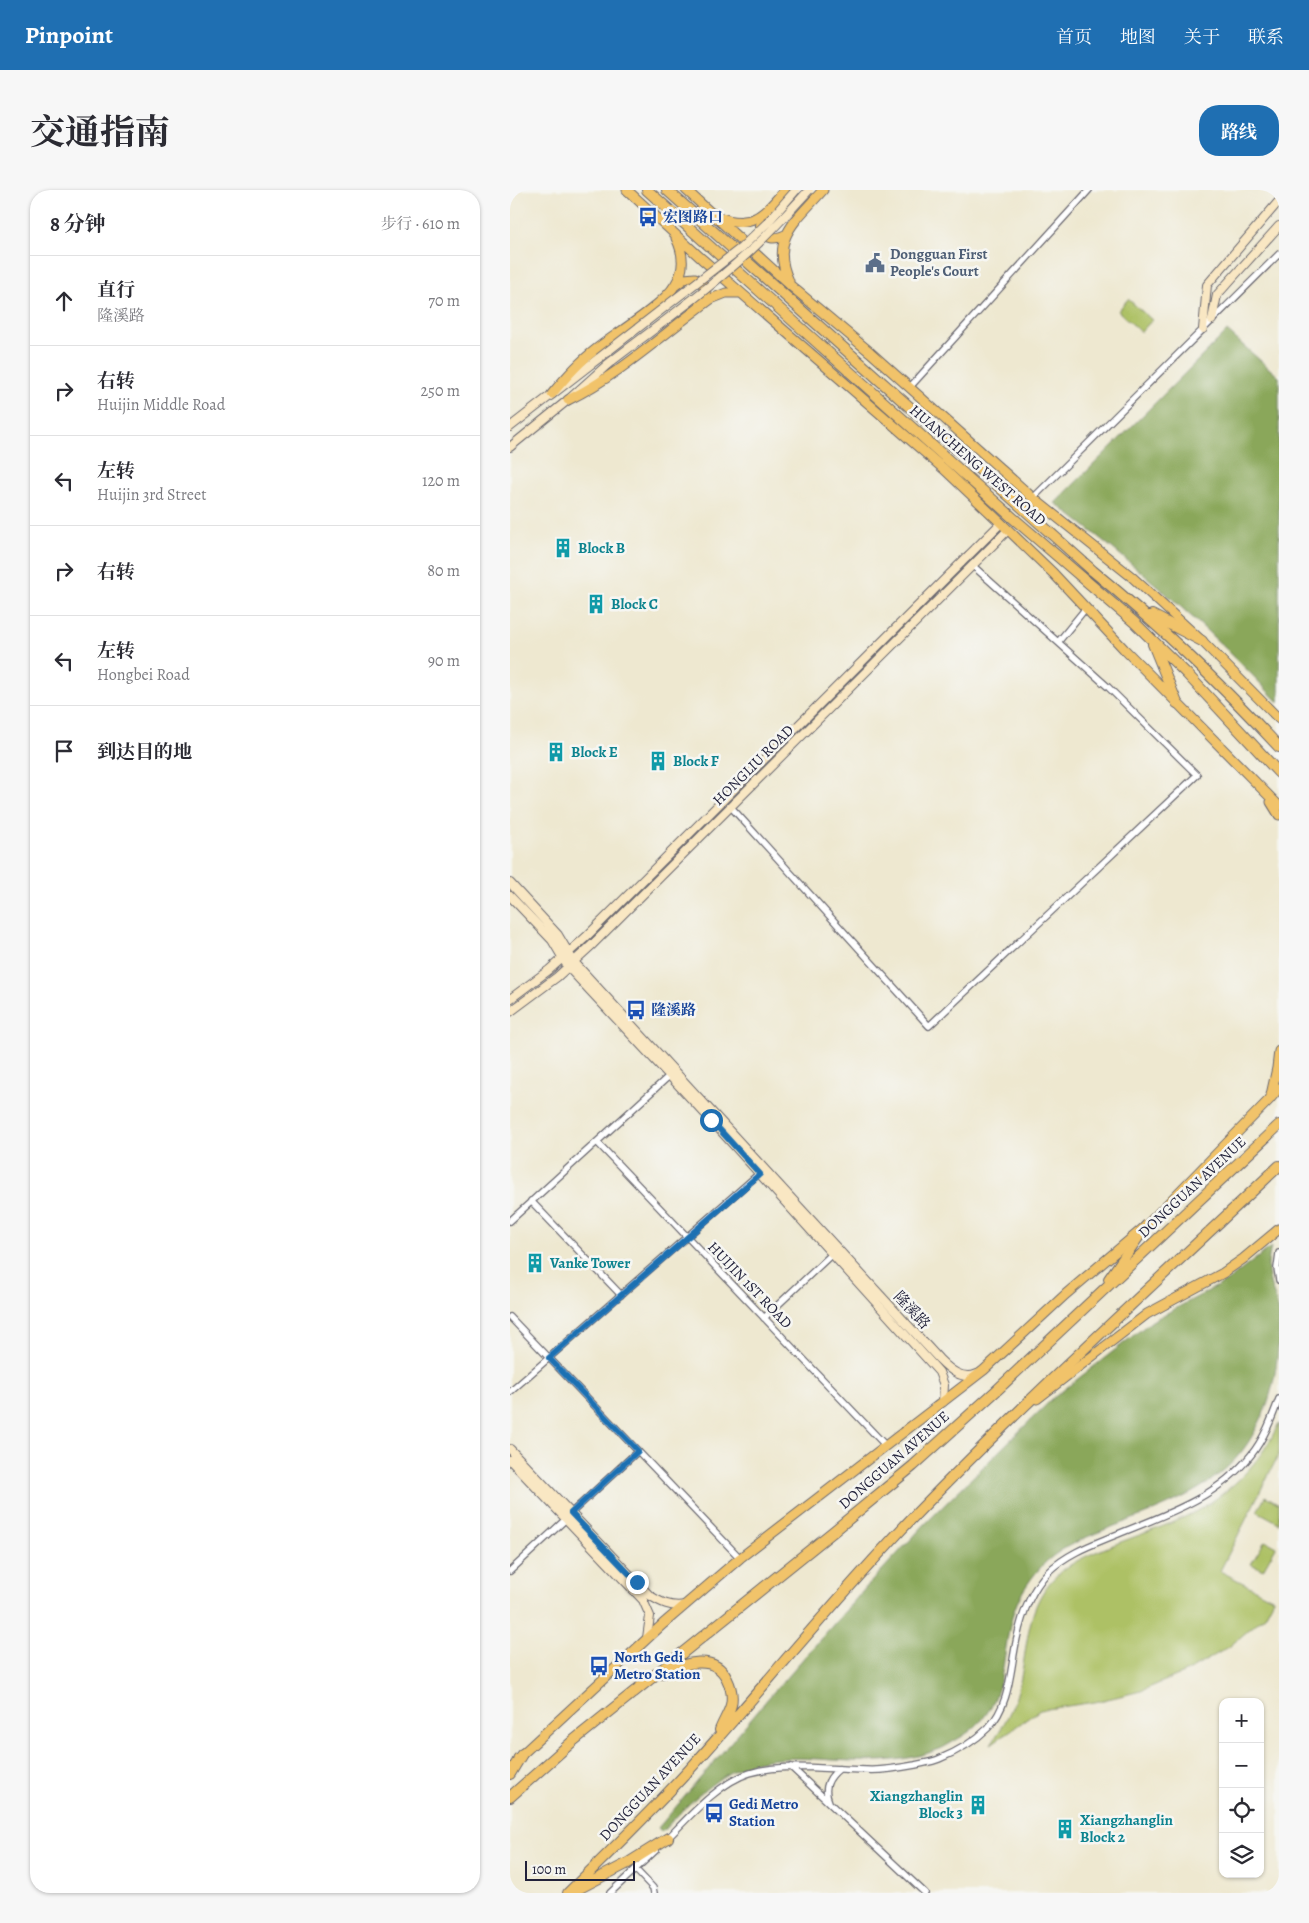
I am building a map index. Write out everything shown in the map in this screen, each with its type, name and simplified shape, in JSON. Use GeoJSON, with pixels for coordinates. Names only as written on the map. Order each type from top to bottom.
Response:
{"type":"FeatureCollection","features":[{"type":"Feature","properties":{"kind":"highway","name":"HUANCHENG WEST ROAD"},"geometry":{"type":"LineString","coordinates":[[647,190],[1151,639],[1187,674],[1279,773]]}},
{"type":"Feature","properties":{"kind":"highway","name":"HUANCHENG WEST ROAD"},"geometry":{"type":"LineString","coordinates":[[667,190],[1093,570],[1142,610],[1246,711],[1279,747]]}},
{"type":"Feature","properties":{"kind":"highway"},"geometry":{"type":"LineString","coordinates":[[1142,610],[1202,641]]}},
{"type":"Feature","properties":{"kind":"highway"},"geometry":{"type":"LineString","coordinates":[[1151,639],[1177,703]]}},
{"type":"Feature","properties":{"kind":"highway","name":"DONGGUAN AVENUE"},"geometry":{"type":"LineString","coordinates":[[510,1797],[573,1740],[820,1543],[913,1466],[1279,1125]]}},
{"type":"Feature","properties":{"kind":"highway","name":"DONGGUAN AVENUE"},"geometry":{"type":"LineString","coordinates":[[569,1893],[645,1818],[714,1742],[860,1574],[916,1514],[1010,1420],[1279,1166]]}},
{"type":"Feature","properties":{"kind":"highway"},"geometry":{"type":"LineString","coordinates":[[1098,1295],[1146,1226]]}},
{"type":"Feature","properties":{"kind":"highway"},"geometry":{"type":"LineString","coordinates":[[648,1680],[672,1668],[695,1661],[714,1664],[724,1671],[731,1688],[731,1706],[714,1742]]}},
{"type":"Feature","properties":{"kind":"highway"},"geometry":{"type":"LineString","coordinates":[[510,1774],[522,1754]]}},
{"type":"Feature","properties":{"kind":"highway"},"geometry":{"type":"LineString","coordinates":[[569,1893],[628,1863],[668,1838]]}},
{"type":"Feature","properties":{"kind":"main road"},"geometry":{"type":"LineString","coordinates":[[627,190],[741,293],[944,469],[1086,608],[1279,806]]}},
{"type":"Feature","properties":{"kind":"main road"},"geometry":{"type":"LineString","coordinates":[[686,190],[791,286],[910,387],[1033,498],[1132,577],[1202,641],[1279,719]]}},
{"type":"Feature","properties":{"kind":"main road"},"geometry":{"type":"LineString","coordinates":[[714,215],[732,222],[744,222],[757,218],[785,190]]}},
{"type":"Feature","properties":{"kind":"main road"},"geometry":{"type":"LineString","coordinates":[[791,286],[784,270],[781,254],[785,235],[795,220],[823,190]]}},
{"type":"Feature","properties":{"kind":"main road"},"geometry":{"type":"LineString","coordinates":[[768,208],[761,219],[760,230],[768,238],[776,239],[785,235]]}},
{"type":"Feature","properties":{"kind":"main road"},"geometry":{"type":"LineString","coordinates":[[674,233],[681,248],[683,259],[681,272],[675,286]]}},
{"type":"Feature","properties":{"kind":"main road"},"geometry":{"type":"LineString","coordinates":[[552,394],[572,369],[665,298],[684,279],[695,278],[702,284],[706,293],[704,300],[697,310]]}},
{"type":"Feature","properties":{"kind":"main road"},"geometry":{"type":"LineString","coordinates":[[568,400],[613,374],[711,299],[726,293],[741,293]]}},
{"type":"Feature","properties":{"kind":"main road"},"geometry":{"type":"LineString","coordinates":[[1266,793],[1279,815]]}},
{"type":"Feature","properties":{"kind":"main road"},"geometry":{"type":"LineString","coordinates":[[1269,1100],[1274,1086],[1279,1051]]}},
{"type":"Feature","properties":{"kind":"main road"},"geometry":{"type":"LineString","coordinates":[[510,1765],[647,1638],[740,1558],[984,1370],[1066,1294],[1146,1226],[1279,1088]]}},
{"type":"Feature","properties":{"kind":"main road"},"geometry":{"type":"LineString","coordinates":[[1010,1420],[1147,1314],[1223,1273],[1279,1230]]}},
{"type":"Feature","properties":{"kind":"street"},"geometry":{"type":"LineString","coordinates":[[510,427],[741,248],[768,222],[796,190]]}},
{"type":"Feature","properties":{"kind":"street"},"geometry":{"type":"LineString","coordinates":[[510,447],[568,400],[608,364],[742,259],[809,190]]}},
{"type":"Feature","properties":{"kind":"street"},"geometry":{"type":"LineString","coordinates":[[910,387],[1089,190]]}},
{"type":"Feature","properties":{"kind":"street"},"geometry":{"type":"LineString","coordinates":[[1203,329],[1206,285],[1279,201]]}},
{"type":"Feature","properties":{"kind":"street"},"geometry":{"type":"LineString","coordinates":[[1212,320],[1217,295],[1279,226]]}},
{"type":"Feature","properties":{"kind":"street"},"geometry":{"type":"LineString","coordinates":[[1033,498],[1279,254]]}},
{"type":"Feature","properties":{"kind":"street","name":"HONGLIU ROAD"},"geometry":{"type":"LineString","coordinates":[[510,999],[586,937],[1001,523]]}},
{"type":"Feature","properties":{"kind":"street","name":"HONGLIU ROAD"},"geometry":{"type":"LineString","coordinates":[[510,1012],[571,964],[1008,530]]}},
{"type":"Feature","properties":{"kind":"street"},"geometry":{"type":"LineString","coordinates":[[731,807],[929,1026],[1197,775],[1108,687],[972,565]]}},
{"type":"Feature","properties":{"kind":"street"},"geometry":{"type":"LineString","coordinates":[[1058,641],[1086,608]]}},
{"type":"Feature","properties":{"kind":"street","name":"隆溪路"},"geometry":{"type":"LineString","coordinates":[[510,884],[558,935],[571,964],[669,1076],[762,1172],[832,1254],[940,1372],[944,1384],[943,1402]]}},
{"type":"Feature","properties":{"kind":"street","name":"隆溪路"},"geometry":{"type":"LineString","coordinates":[[510,896],[566,955]]}},
{"type":"Feature","properties":{"kind":"street","name":"隆溪路"},"geometry":{"type":"LineString","coordinates":[[571,964],[762,1172],[938,1359],[950,1370],[967,1376],[974,1376],[984,1370]]}},
{"type":"Feature","properties":{"kind":"street"},"geometry":{"type":"LineString","coordinates":[[510,1221],[669,1076]]}},
{"type":"Feature","properties":{"kind":"street","name":"HUIJIN 1ST ROAD"},"geometry":{"type":"LineString","coordinates":[[597,1142],[885,1445]]}},
{"type":"Feature","properties":{"kind":"street"},"geometry":{"type":"LineString","coordinates":[[510,1392],[762,1172]]}},
{"type":"Feature","properties":{"kind":"street"},"geometry":{"type":"LineString","coordinates":[[531,1201],[621,1295]]}},
{"type":"Feature","properties":{"kind":"street"},"geometry":{"type":"LineString","coordinates":[[1279,1253],[1277,1268],[1279,1280]]}},
{"type":"Feature","properties":{"kind":"street"},"geometry":{"type":"LineString","coordinates":[[764,1318],[832,1254]]}},
{"type":"Feature","properties":{"kind":"street"},"geometry":{"type":"LineString","coordinates":[[510,1317],[740,1558]]}},
{"type":"Feature","properties":{"kind":"street"},"geometry":{"type":"LineString","coordinates":[[610,1893],[704,1803],[731,1783],[748,1774],[790,1768],[867,1770],[901,1768],[938,1760],[968,1743],[989,1727],[1000,1710],[1008,1690],[1025,1606],[1048,1572],[1079,1550],[1192,1503],[1216,1488],[1252,1454],[1263,1436],[1279,1399]]}},
{"type":"Feature","properties":{"kind":"street"},"geometry":{"type":"LineString","coordinates":[[510,1449],[643,1600],[650,1616],[647,1638]]}},
{"type":"Feature","properties":{"kind":"street"},"geometry":{"type":"LineString","coordinates":[[510,1571],[638,1451]]}},
{"type":"Feature","properties":{"kind":"street"},"geometry":{"type":"LineString","coordinates":[[510,1460],[649,1595],[666,1604],[685,1605]]}},
{"type":"Feature","properties":{"kind":"street"},"geometry":{"type":"LineString","coordinates":[[790,1768],[925,1893]]}},
{"type":"Feature","properties":{"kind":"street"},"geometry":{"type":"LineString","coordinates":[[833,1807],[828,1800],[827,1782],[839,1769]]}},
{"type":"Feature","properties":{"kind":"street"},"geometry":{"type":"LineString","coordinates":[[636,1870],[653,1888],[654,1893]]}},
{"type":"Feature","properties":{"kind":"green space"},"geometry":{"type":"Polygon","coordinates":[[[1128,299],[1152,320],[1141,332],[1118,311],[1128,299]]]}},
{"type":"Feature","properties":{"kind":"green space"},"geometry":{"type":"Polygon","coordinates":[[[1227,331],[1279,377],[1279,703],[1226,649],[1171,598],[1055,503],[1227,331]]]}},
{"type":"Feature","properties":{"kind":"green space"},"geometry":{"type":"Polygon","coordinates":[[[1271,1247],[1268,1272],[1279,1314],[1277,1359],[1268,1403],[1255,1431],[1242,1451],[1227,1468],[1209,1482],[1168,1504],[1070,1545],[1054,1555],[1041,1567],[1017,1603],[996,1696],[987,1712],[975,1727],[943,1748],[910,1758],[846,1761],[789,1758],[767,1760],[746,1765],[734,1770],[712,1785],[690,1803],[662,1832],[658,1828],[770,1696],[870,1583],[926,1523],[1052,1399],[1152,1321],[1227,1281],[1271,1247]]]}},
{"type":"Feature","properties":{"kind":"green space"},"geometry":{"type":"Polygon","coordinates":[[[1279,1423],[1279,1454],[1220,1571],[1274,1599],[1265,1616],[1229,1647],[1188,1671],[1141,1691],[1095,1702],[1040,1710],[991,1744],[1008,1716],[1016,1697],[1028,1634],[1037,1604],[1044,1590],[1055,1577],[1085,1557],[1185,1517],[1217,1498],[1248,1470],[1265,1448],[1279,1423]]]}},
{"type":"Feature","properties":{"kind":"green space"},"geometry":{"type":"Polygon","coordinates":[[[1266,1496],[1279,1504],[1279,1523],[1257,1511],[1266,1496]]]}},
{"type":"Feature","properties":{"kind":"green space"},"geometry":{"type":"Polygon","coordinates":[[[1265,1541],[1276,1547],[1263,1570],[1251,1564],[1265,1541]]]}},
{"type":"Feature","properties":{"kind":"place","name":"宏图路口"},"geometry":{"type":"Point","coordinates":[648,217]}},
{"type":"Feature","properties":{"kind":"place","name":"Dongguan First People's Court"},"geometry":{"type":"Point","coordinates":[875,263]}},
{"type":"Feature","properties":{"kind":"place","name":"Block B"},"geometry":{"type":"Point","coordinates":[563,548]}},
{"type":"Feature","properties":{"kind":"place","name":"Block C"},"geometry":{"type":"Point","coordinates":[596,604]}},
{"type":"Feature","properties":{"kind":"place","name":"Block E"},"geometry":{"type":"Point","coordinates":[556,752]}},
{"type":"Feature","properties":{"kind":"place","name":"Block F"},"geometry":{"type":"Point","coordinates":[658,761]}},
{"type":"Feature","properties":{"kind":"place","name":"隆溪路"},"geometry":{"type":"Point","coordinates":[636,1010]}},
{"type":"Feature","properties":{"kind":"place","name":"Vanke Tower"},"geometry":{"type":"Point","coordinates":[535,1263]}},
{"type":"Feature","properties":{"kind":"place","name":"North Gedi Metro Station"},"geometry":{"type":"Point","coordinates":[599,1666]}},
{"type":"Feature","properties":{"kind":"place","name":"Xiangzhanglin Block 3"},"geometry":{"type":"Point","coordinates":[978,1805]}},
{"type":"Feature","properties":{"kind":"place","name":"Gedi Metro Station"},"geometry":{"type":"Point","coordinates":[714,1813]}},
{"type":"Feature","properties":{"kind":"place","name":"Xiangzhanglin Block 2"},"geometry":{"type":"Point","coordinates":[1065,1829]}},
{"type":"Feature","properties":{"kind":"route"},"geometry":{"type":"LineString","coordinates":[[637,1582],[571,1513],[638,1451],[549,1358],[760,1174],[711,1120]]}}]}
